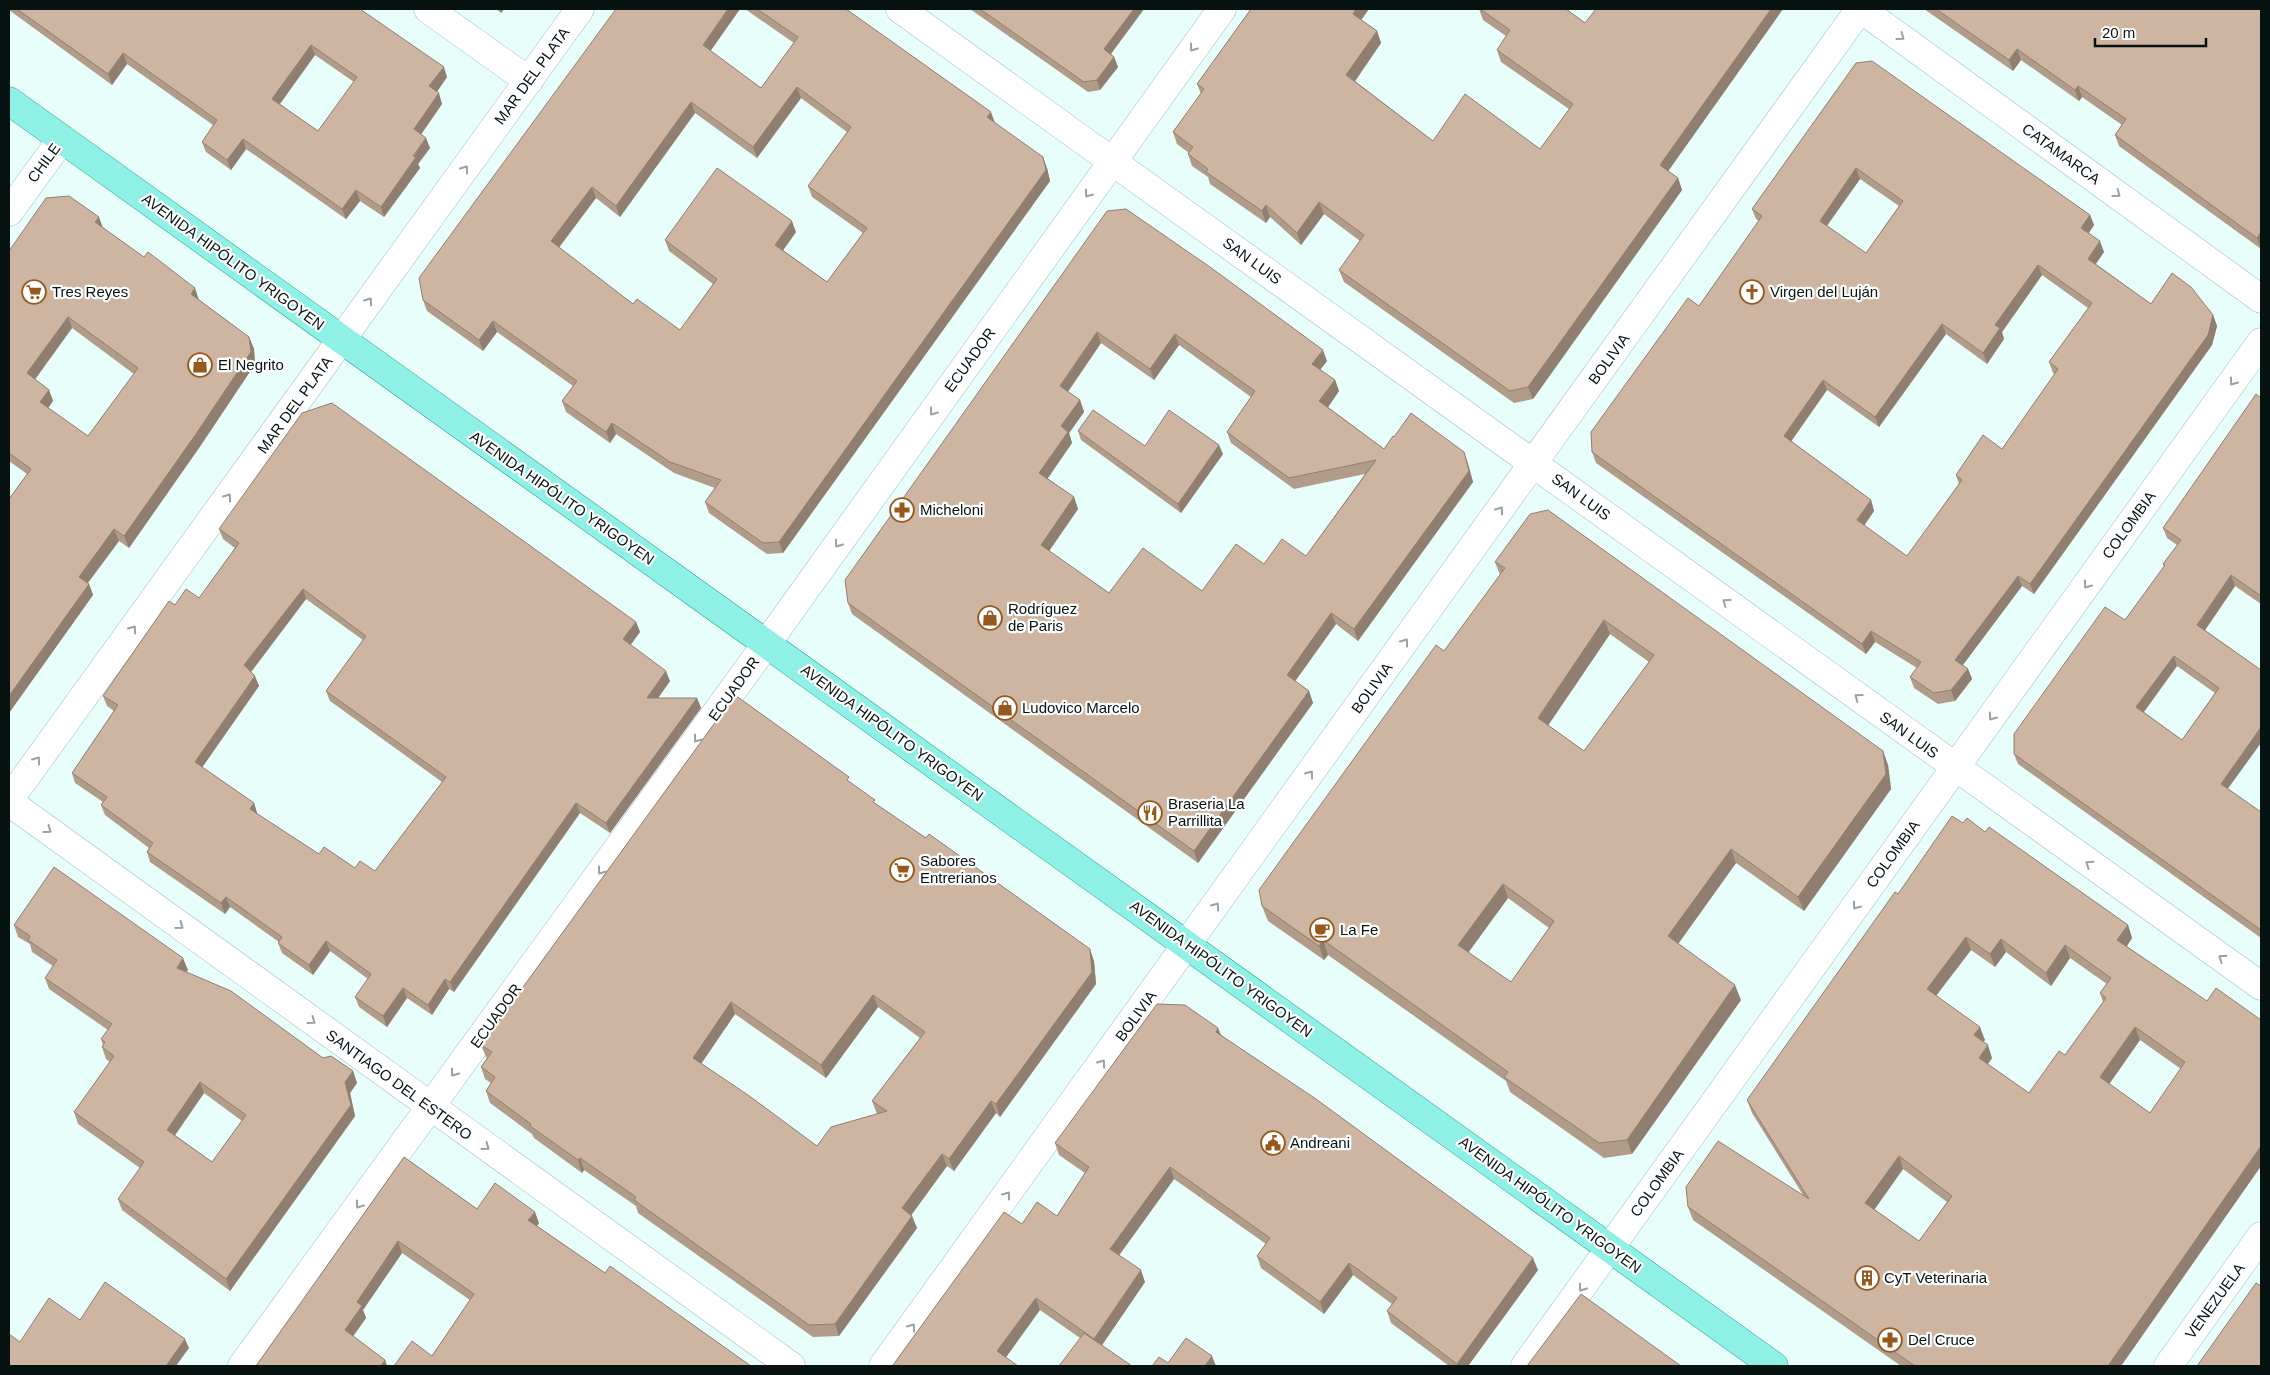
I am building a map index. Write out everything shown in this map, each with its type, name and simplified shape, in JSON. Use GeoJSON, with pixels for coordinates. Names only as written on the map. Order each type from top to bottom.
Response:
{"type":"FeatureCollection","features":[{"type":"Feature","properties":{"kind":"main road","name":"AVENIDA HIPÓLITO YRIGOYEN"},"geometry":{"type":"LineString","coordinates":[[9,101],[341,341],[767,643],[1774,1366]]}},
{"type":"Feature","properties":{"kind":"street"},"geometry":{"type":"LineString","coordinates":[[428,9],[529,80]]}},
{"type":"Feature","properties":{"kind":"street","name":"MAR DEL PLATA"},"geometry":{"type":"LineString","coordinates":[[9,801],[580,9]]}},
{"type":"Feature","properties":{"kind":"street","name":"SAN LUIS"},"geometry":{"type":"LineString","coordinates":[[900,9],[2261,986]]}},
{"type":"Feature","properties":{"kind":"street","name":"ECUADOR"},"geometry":{"type":"LineString","coordinates":[[242,1366],[767,643],[1222,9]]}},
{"type":"Feature","properties":{"kind":"street","name":"CATAMARCA"},"geometry":{"type":"LineString","coordinates":[[1861,9],[2261,299]]}},
{"type":"Feature","properties":{"kind":"street","name":"BOLIVIA"},"geometry":{"type":"LineString","coordinates":[[884,1366],[1861,9]]}},
{"type":"Feature","properties":{"kind":"street","name":"CHILE"},"geometry":{"type":"LineString","coordinates":[[9,212],[62,139]]}},
{"type":"Feature","properties":{"kind":"street","name":"COLOMBIA"},"geometry":{"type":"LineString","coordinates":[[1525,1366],[2261,342]]}},
{"type":"Feature","properties":{"kind":"street","name":"SANTIAGO DEL ESTERO"},"geometry":{"type":"LineString","coordinates":[[9,801],[791,1366]]}},
{"type":"Feature","properties":{"kind":"street","name":"VENEZUELA"},"geometry":{"type":"LineString","coordinates":[[2168,1366],[2261,1236]]}},
{"type":"Feature","properties":{"kind":"building"},"geometry":{"type":"Polygon","coordinates":[[[17,9],[360,9],[444,67],[429,86],[439,93],[414,129],[426,138],[413,156],[416,157],[381,207],[356,190],[342,209],[243,139],[227,160],[202,142],[217,120],[123,53],[108,74],[17,9]],[[311,45],[272,99],[318,131],[357,77],[311,45]]]}},
{"type":"Feature","properties":{"kind":"building"},"geometry":{"type":"Polygon","coordinates":[[[616,9],[728,9],[703,45],[761,88],[798,37],[757,9],[846,9],[991,112],[987,117],[1043,157],[1046,170],[779,542],[763,543],[705,502],[721,480],[670,462],[612,423],[606,432],[562,401],[577,381],[493,321],[479,340],[423,300],[419,278],[616,9]],[[797,87],[753,147],[691,102],[616,206],[592,187],[551,241],[633,304],[637,299],[680,330],[717,279],[665,240],[717,168],[792,221],[775,245],[827,282],[867,228],[808,186],[851,127],[797,87]]]}},
{"type":"Feature","properties":{"kind":"building"},"geometry":{"type":"Polygon","coordinates":[[[980,9],[1134,9],[1104,49],[1114,57],[1097,80],[1084,82],[980,9]]]}},
{"type":"Feature","properties":{"kind":"building"},"geometry":{"type":"Polygon","coordinates":[[[1251,9],[1356,9],[1353,14],[1377,31],[1346,75],[1433,141],[1465,94],[1540,149],[1573,104],[1497,50],[1510,30],[1480,9],[1566,9],[1585,23],[1596,9],[1771,9],[1660,165],[1678,178],[1528,387],[1510,391],[1339,270],[1364,235],[1319,202],[1297,233],[1266,205],[1262,211],[1206,172],[1208,169],[1188,154],[1193,147],[1173,132],[1204,89],[1197,84],[1251,9]]]}},
{"type":"Feature","properties":{"kind":"building"},"geometry":{"type":"Polygon","coordinates":[[[1936,9],[2261,9],[2261,232],[2257,238],[2115,135],[2126,119],[2078,86],[2075,90],[2017,49],[2009,60],[1936,9]]]}},
{"type":"Feature","properties":{"kind":"building"},"geometry":{"type":"Polygon","coordinates":[[[1872,61],[2090,215],[2081,228],[2100,241],[2088,259],[2151,304],[2172,273],[2191,287],[2213,315],[2208,335],[2030,584],[2018,576],[1955,660],[1968,669],[1951,690],[1934,693],[1910,677],[1921,662],[1871,631],[1862,644],[1592,452],[1591,432],[1688,298],[1699,306],[1762,216],[1752,209],[1856,63],[1872,61]],[[1856,168],[1820,221],[1866,253],[1903,201],[1856,168]],[[2038,265],[1995,325],[2000,328],[1983,353],[1942,324],[1875,417],[1823,380],[1784,436],[1871,500],[1857,520],[1907,556],[1962,480],[1956,475],[1983,435],[2002,449],[2058,369],[2049,362],[2092,303],[2038,265]]]}},
{"type":"Feature","properties":{"kind":"building"},"geometry":{"type":"Polygon","coordinates":[[[69,196],[99,217],[95,222],[144,257],[148,252],[195,288],[191,294],[249,337],[251,352],[124,536],[114,529],[79,577],[89,584],[9,696],[9,499],[31,469],[9,453],[9,251],[46,198],[69,196]],[[68,317],[27,373],[49,390],[40,402],[88,436],[138,368],[68,317]]]}},
{"type":"Feature","properties":{"kind":"building"},"geometry":{"type":"Polygon","coordinates":[[[1126,209],[1210,267],[1323,350],[1312,364],[1335,380],[1319,401],[1384,449],[1411,413],[1464,452],[1469,471],[1354,629],[1331,613],[1287,675],[1309,691],[1194,851],[848,603],[845,580],[1107,211],[1126,209]],[[1097,332],[1060,386],[1080,400],[1061,426],[1068,432],[1039,473],[1074,497],[1041,545],[1109,593],[1143,548],[1202,591],[1236,544],[1264,564],[1282,539],[1306,556],[1376,460],[1289,478],[1227,432],[1255,391],[1175,334],[1150,369],[1097,332]]]}},
{"type":"Feature","properties":{"kind":"building"},"geometry":{"type":"Polygon","coordinates":[[[2256,394],[2261,398],[2261,596],[2231,575],[2197,625],[2261,670],[2261,727],[2221,784],[2261,812],[2261,930],[2014,754],[2014,734],[2105,607],[2125,620],[2165,565],[2163,564],[2181,540],[2163,528],[2256,394]],[[2174,656],[2136,707],[2182,740],[2219,688],[2174,656]]]}},
{"type":"Feature","properties":{"kind":"building"},"geometry":{"type":"Polygon","coordinates":[[[332,403],[636,622],[623,639],[666,671],[647,698],[697,698],[606,823],[576,803],[450,982],[445,979],[428,1005],[403,988],[383,1016],[355,997],[371,974],[326,941],[309,965],[278,943],[282,937],[226,897],[221,903],[147,852],[153,843],[101,805],[107,797],[72,773],[118,705],[103,696],[169,601],[175,605],[186,589],[199,598],[239,543],[219,529],[302,413],[332,403]],[[303,589],[244,665],[255,676],[195,762],[254,803],[250,809],[319,854],[324,847],[355,868],[360,861],[375,871],[446,777],[326,691],[366,636],[303,589]]]}},
{"type":"Feature","properties":{"kind":"building"},"geometry":{"type":"Polygon","coordinates":[[[1093,410],[1145,446],[1169,410],[1219,445],[1178,504],[1078,431],[1093,410]]]}},
{"type":"Feature","properties":{"kind":"building"},"geometry":{"type":"Polygon","coordinates":[[[1548,510],[1883,751],[1886,774],[1798,897],[1731,849],[1668,936],[1735,985],[1627,1140],[1599,1143],[1504,1077],[1508,1072],[1323,940],[1319,946],[1262,906],[1259,890],[1436,645],[1444,651],[1505,568],[1495,562],[1530,514],[1548,510]],[[1604,620],[1538,718],[1584,751],[1654,655],[1604,620]],[[1503,884],[1458,945],[1511,982],[1554,921],[1503,884]]]}},
{"type":"Feature","properties":{"kind":"building"},"geometry":{"type":"Polygon","coordinates":[[[735,695],[849,777],[847,780],[875,800],[873,802],[926,838],[929,834],[1090,949],[1092,972],[996,1104],[991,1101],[949,1159],[942,1154],[902,1208],[912,1216],[835,1324],[809,1325],[634,1200],[636,1197],[580,1158],[578,1160],[530,1126],[531,1124],[486,1091],[495,1077],[481,1067],[492,1052],[481,1045],[735,695]],[[873,995],[821,1065],[731,1002],[693,1058],[748,1095],[817,1146],[831,1127],[887,1111],[872,1101],[925,1032],[873,995]]]}},
{"type":"Feature","properties":{"kind":"building"},"geometry":{"type":"Polygon","coordinates":[[[1952,816],[1963,823],[1967,818],[1985,832],[1989,827],[2128,925],[2117,940],[2207,1001],[2216,988],[2261,1020],[2261,1146],[2108,1366],[1915,1366],[1688,1207],[1686,1187],[1718,1141],[1809,1199],[1747,1100],[1895,892],[1898,894],[1952,816]],[[1966,937],[1927,989],[1980,1027],[1974,1035],[1988,1045],[1979,1058],[2029,1093],[2059,1051],[2065,1055],[2106,998],[2100,993],[2111,978],[2065,945],[2046,973],[2001,939],[1990,954],[1966,937]],[[2135,1027],[2100,1077],[2150,1113],[2185,1062],[2135,1027]],[[1899,1156],[1865,1203],[1919,1241],[1952,1196],[1899,1156]]]}},
{"type":"Feature","properties":{"kind":"building"},"geometry":{"type":"Polygon","coordinates":[[[54,867],[183,958],[177,968],[231,991],[323,1058],[331,1056],[353,1071],[345,1082],[351,1105],[226,1279],[118,1199],[144,1162],[74,1112],[114,1056],[102,1047],[105,1042],[101,1039],[112,1024],[45,978],[57,960],[28,940],[30,936],[14,925],[54,867]],[[200,1082],[167,1130],[212,1162],[246,1115],[200,1082]]]}},
{"type":"Feature","properties":{"kind":"building"},"geometry":{"type":"Polygon","coordinates":[[[1157,1004],[1185,1005],[1218,1028],[1216,1032],[1316,1099],[1533,1258],[1457,1364],[1387,1311],[1397,1298],[1349,1263],[1320,1302],[1257,1256],[1270,1238],[1170,1167],[1110,1249],[1141,1270],[1094,1339],[1036,1298],[997,1351],[1018,1366],[893,1365],[1004,1212],[1022,1224],[1037,1202],[1057,1216],[1089,1167],[1055,1143],[1157,1004]]]}},
{"type":"Feature","properties":{"kind":"building"},"geometry":{"type":"Polygon","coordinates":[[[404,1157],[477,1209],[495,1183],[535,1212],[528,1220],[605,1273],[610,1266],[751,1366],[394,1366],[412,1341],[432,1356],[474,1294],[398,1241],[357,1302],[362,1306],[345,1330],[385,1360],[381,1366],[256,1366],[404,1157]]]}},
{"type":"Feature","properties":{"kind":"building"},"geometry":{"type":"Polygon","coordinates":[[[105,1282],[185,1339],[166,1366],[9,1366],[9,1334],[20,1342],[49,1298],[80,1320],[105,1282]]]}},
{"type":"Feature","properties":{"kind":"building"},"geometry":{"type":"Polygon","coordinates":[[[2256,1283],[2261,1286],[2261,1366],[2197,1366],[2256,1283]]]}},
{"type":"Feature","properties":{"kind":"building"},"geometry":{"type":"Polygon","coordinates":[[[1581,1294],[1681,1366],[1527,1366],[1581,1294]]]}},
{"type":"Feature","properties":{"kind":"building"},"geometry":{"type":"Polygon","coordinates":[[[1084,1333],[1132,1366],[1059,1366],[1084,1333]]]}},
{"type":"Feature","properties":{"kind":"building"},"geometry":{"type":"Polygon","coordinates":[[[1186,1338],[1212,1356],[1205,1366],[1152,1366],[1159,1357],[1168,1363],[1186,1338]]]}},
{"type":"Feature","properties":{"kind":"place","name":"Tres Reyes"},"geometry":{"type":"Point","coordinates":[34,292]}},
{"type":"Feature","properties":{"kind":"place","name":"Virgen del Luján"},"geometry":{"type":"Point","coordinates":[1752,292]}},
{"type":"Feature","properties":{"kind":"place","name":"El Negrito"},"geometry":{"type":"Point","coordinates":[200,365]}},
{"type":"Feature","properties":{"kind":"place","name":"Micheloni"},"geometry":{"type":"Point","coordinates":[902,510]}},
{"type":"Feature","properties":{"kind":"place","name":"Rodríguez de Paris"},"geometry":{"type":"Point","coordinates":[990,618]}},
{"type":"Feature","properties":{"kind":"place","name":"Ludovico Marcelo"},"geometry":{"type":"Point","coordinates":[1005,708]}},
{"type":"Feature","properties":{"kind":"place","name":"Braseria La Parrillita"},"geometry":{"type":"Point","coordinates":[1150,813]}},
{"type":"Feature","properties":{"kind":"place","name":"Sabores Entrerianos"},"geometry":{"type":"Point","coordinates":[902,870]}},
{"type":"Feature","properties":{"kind":"place","name":"La Fe"},"geometry":{"type":"Point","coordinates":[1322,930]}},
{"type":"Feature","properties":{"kind":"place","name":"Andreani"},"geometry":{"type":"Point","coordinates":[1273,1143]}},
{"type":"Feature","properties":{"kind":"place","name":"CyT Veterinaria"},"geometry":{"type":"Point","coordinates":[1867,1278]}},
{"type":"Feature","properties":{"kind":"place","name":"Del Cruce"},"geometry":{"type":"Point","coordinates":[1890,1340]}}]}
